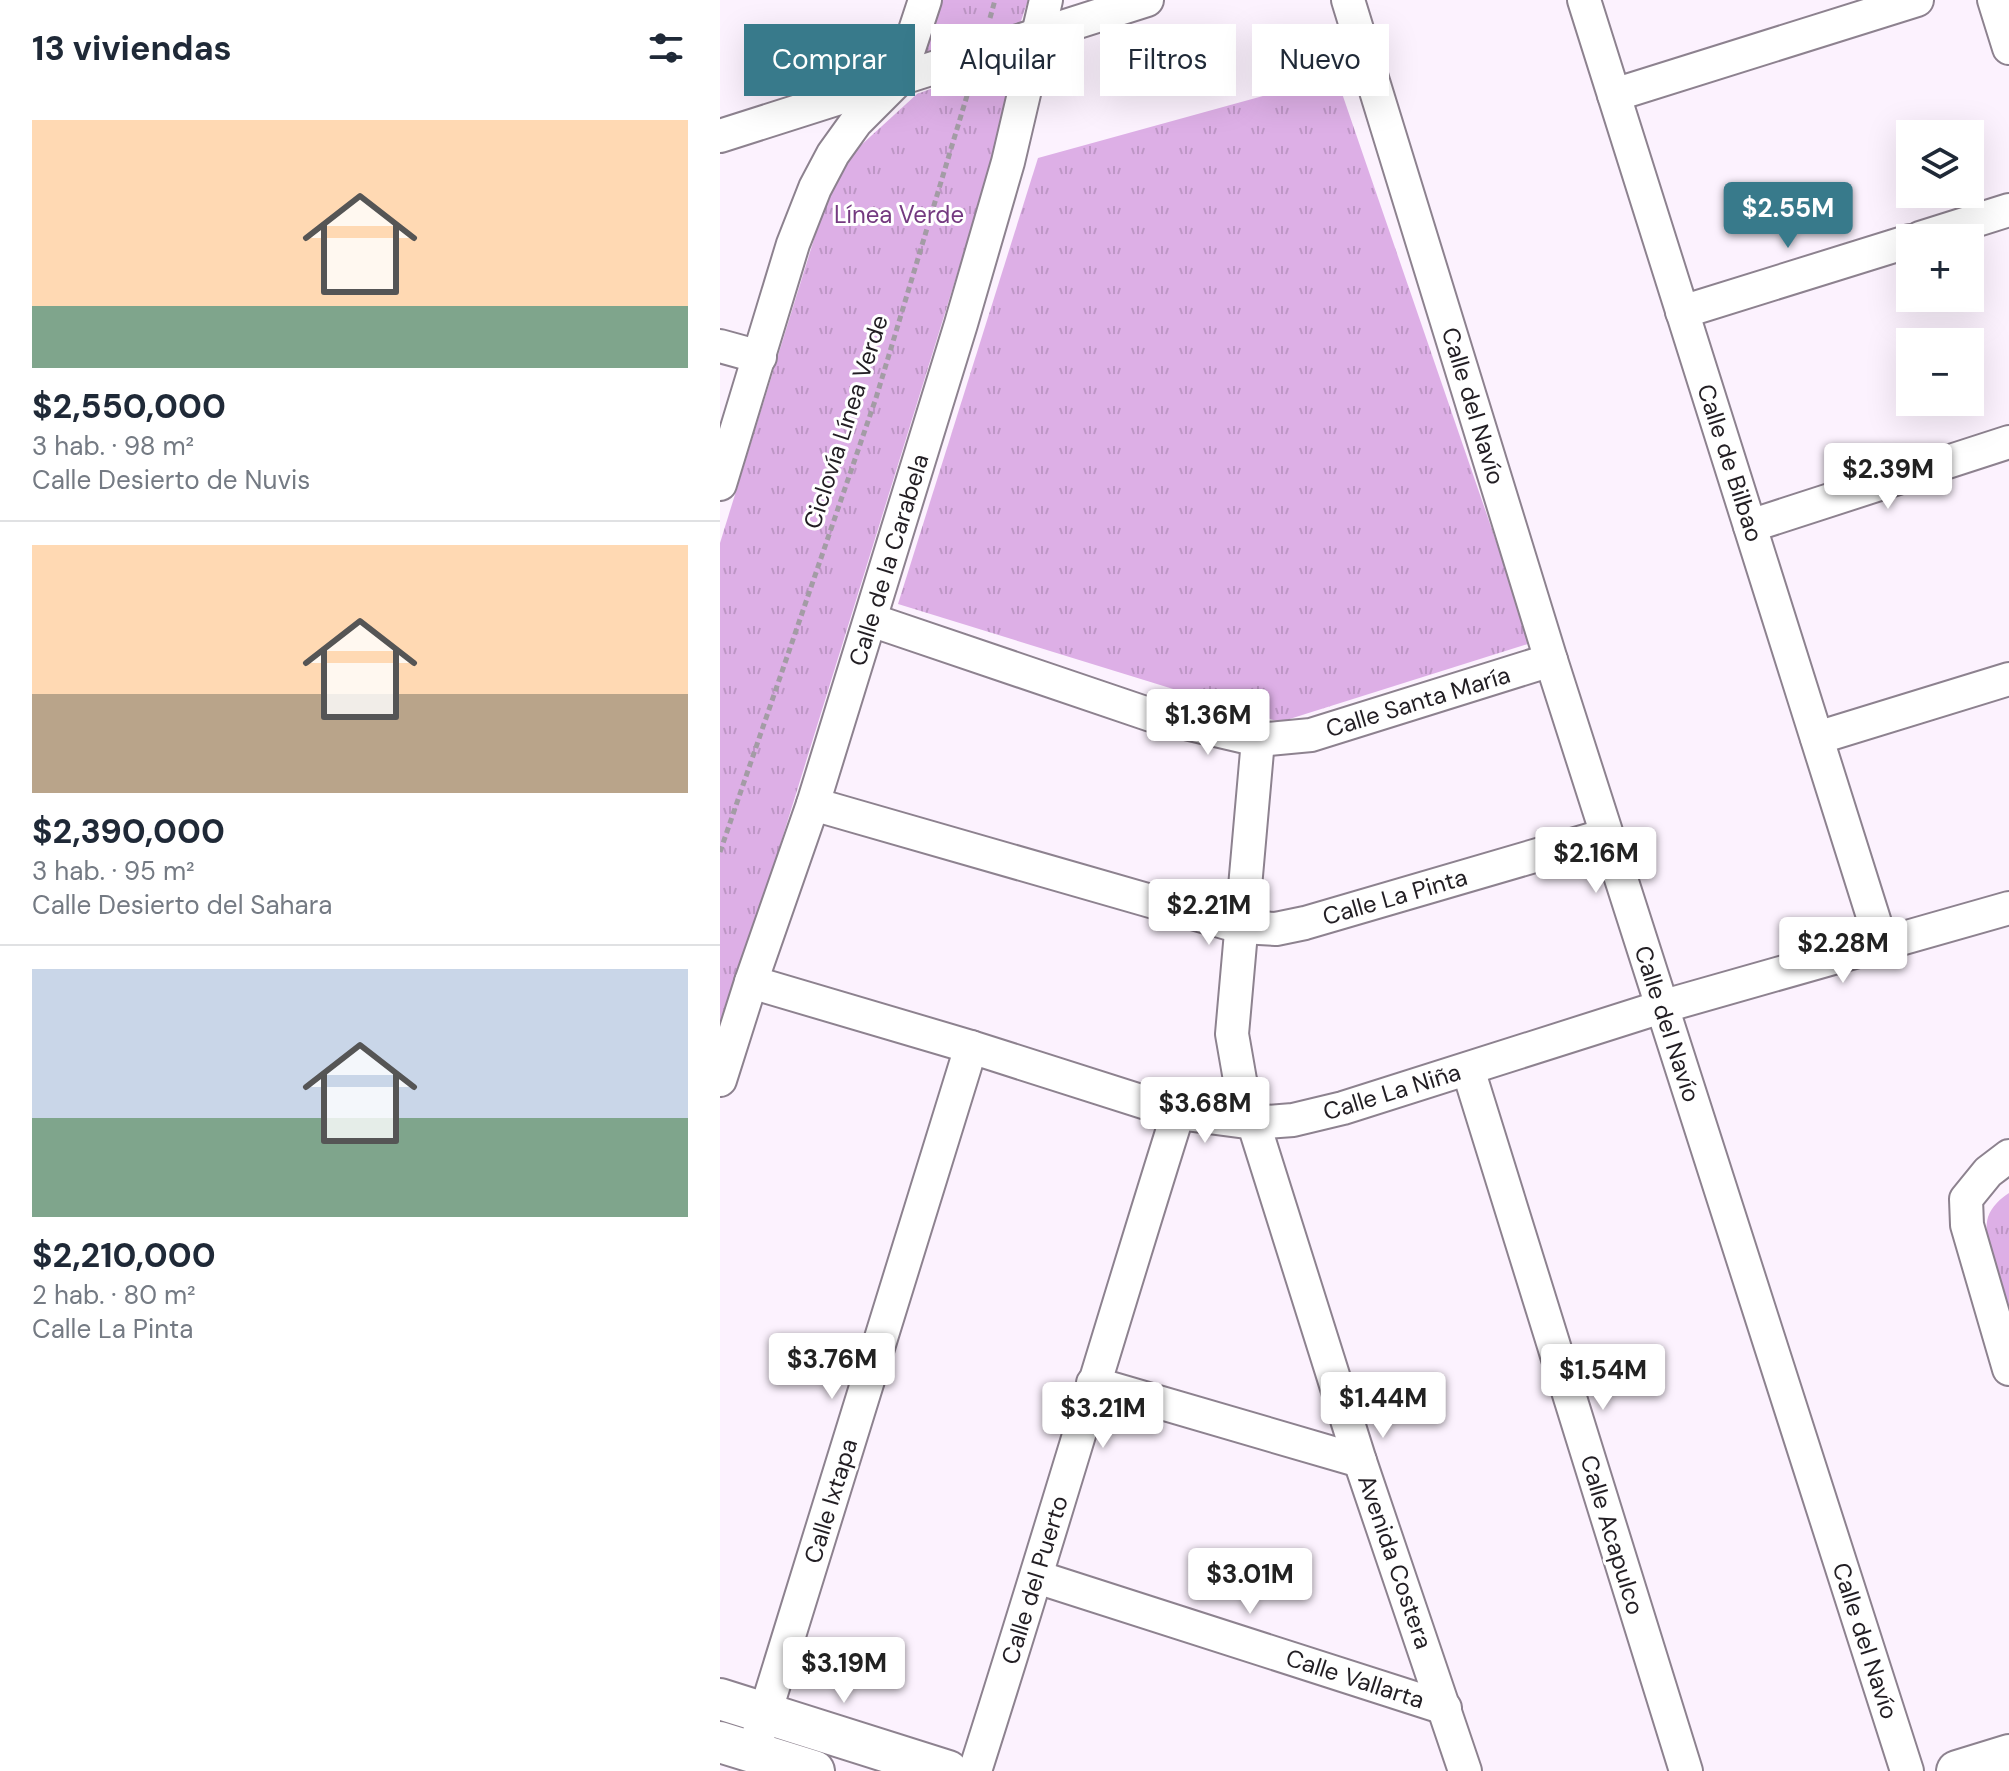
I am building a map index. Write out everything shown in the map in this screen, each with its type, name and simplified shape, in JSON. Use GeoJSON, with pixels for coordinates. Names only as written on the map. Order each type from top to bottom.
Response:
{"type":"FeatureCollection","features":[{"type":"Feature","properties":{"kind":"main road"},"geometry":{"type":"LineString","coordinates":[[720,1699],[948,1771]]}},
{"type":"Feature","properties":{"kind":"main road"},"geometry":{"type":"LineString","coordinates":[[740,1755],[814,1771]]}},
{"type":"Feature","properties":{"kind":"main road"},"geometry":{"type":"LineString","coordinates":[[1957,1771],[2009,1755]]}},
{"type":"Feature","properties":{"kind":"street"},"geometry":{"type":"LineString","coordinates":[[915,30],[925,0]]}},
{"type":"Feature","properties":{"kind":"street","name":"Calle de la Carabela"},"geometry":{"type":"LineString","coordinates":[[1040,24],[1046,0]]}},
{"type":"Feature","properties":{"kind":"street"},"geometry":{"type":"LineString","coordinates":[[1072,24],[1147,0]]}},
{"type":"Feature","properties":{"kind":"street","name":"Calle del Navío"},"geometry":{"type":"LineString","coordinates":[[1348,0],[1606,835],[1907,1771]]}},
{"type":"Feature","properties":{"kind":"street","name":"Calle de Bilbao"},"geometry":{"type":"LineString","coordinates":[[1584,0],[1876,926]]}},
{"type":"Feature","properties":{"kind":"street"},"geometry":{"type":"LineString","coordinates":[[1614,95],[1917,0]]}},
{"type":"Feature","properties":{"kind":"street"},"geometry":{"type":"LineString","coordinates":[[1994,0],[2009,48]]}},
{"type":"Feature","properties":{"kind":"street"},"geometry":{"type":"LineString","coordinates":[[720,136],[846,96]]}},
{"type":"Feature","properties":{"kind":"street"},"geometry":{"type":"LineString","coordinates":[[720,484],[793,244],[815,188],[833,154],[856,122],[882,96]]}},
{"type":"Feature","properties":{"kind":"street","name":"Calle de la Carabela"},"geometry":{"type":"LineString","coordinates":[[720,1080],[871,620],[1004,177],[1023,96]]}},
{"type":"Feature","properties":{"kind":"street"},"geometry":{"type":"LineString","coordinates":[[1964,224],[2009,210]]}},
{"type":"Feature","properties":{"kind":"street"},"geometry":{"type":"LineString","coordinates":[[1682,312],[1896,245]]}},
{"type":"Feature","properties":{"kind":"street"},"geometry":{"type":"LineString","coordinates":[[720,346],[760,357]]}},
{"type":"Feature","properties":{"kind":"street"},"geometry":{"type":"LineString","coordinates":[[1750,526],[2009,442]]}},
{"type":"Feature","properties":{"kind":"street","name":"Calle Santa María"},"geometry":{"type":"LineString","coordinates":[[871,620],[1151,715],[1258,740],[1311,735],[1551,660]]}},
{"type":"Feature","properties":{"kind":"street"},"geometry":{"type":"LineString","coordinates":[[1817,738],[2009,679]]}},
{"type":"Feature","properties":{"kind":"street"},"geometry":{"type":"LineString","coordinates":[[1254,1123],[1240,1080],[1232,1034],[1258,740]]}},
{"type":"Feature","properties":{"kind":"street","name":"Calle La Pinta"},"geometry":{"type":"LineString","coordinates":[[813,804],[1241,927],[1276,929],[1606,835]]}},
{"type":"Feature","properties":{"kind":"street","name":"Calle La Niña"},"geometry":{"type":"LineString","coordinates":[[751,982],[1178,1113],[1254,1123],[1293,1120],[1343,1108],[1661,1007],[2009,908]]}},
{"type":"Feature","properties":{"kind":"street","name":"Calle Ixtapa"},"geometry":{"type":"LineString","coordinates":[[740,1755],[765,1713],[971,1047]]}},
{"type":"Feature","properties":{"kind":"street","name":"Calle Acapulco"},"geometry":{"type":"LineString","coordinates":[[1468,1069],[1686,1771]]}},
{"type":"Feature","properties":{"kind":"street","name":"Calle del Puerto"},"geometry":{"type":"LineString","coordinates":[[975,1771],[1178,1113]]}},
{"type":"Feature","properties":{"kind":"street","name":"Avenida Costera"},"geometry":{"type":"LineString","coordinates":[[1254,1123],[1360,1461],[1465,1771]]}},
{"type":"Feature","properties":{"kind":"street"},"geometry":{"type":"LineString","coordinates":[[2009,1156],[1988,1172],[1966,1199],[1967,1225],[2009,1369]]}},
{"type":"Feature","properties":{"kind":"street"},"geometry":{"type":"LineString","coordinates":[[1093,1383],[1360,1461]]}},
{"type":"Feature","properties":{"kind":"street","name":"Calle Vallarta"},"geometry":{"type":"LineString","coordinates":[[1037,1577],[1445,1708]]}},
{"type":"Feature","properties":{"kind":"path","name":"Ciclovía Línea Verde"},"geometry":{"type":"LineString","coordinates":[[989,24],[995,0]]}},
{"type":"Feature","properties":{"kind":"path","name":"Ciclovía Línea Verde"},"geometry":{"type":"LineString","coordinates":[[720,852],[876,398],[968,96]]}},
{"type":"Feature","properties":{"kind":"green space"},"geometry":{"type":"Polygon","coordinates":[[[936,0],[1028,0],[1020,24],[931,24],[931,51],[919,55],[936,0]]]}},
{"type":"Feature","properties":{"kind":"green space","name":"Línea Verde"},"geometry":{"type":"Polygon","coordinates":[[[931,89],[931,96],[1012,96],[720,1039],[720,543],[836,168],[917,94],[931,89]]]}},
{"type":"Feature","properties":{"kind":"green space"},"geometry":{"type":"Polygon","coordinates":[[[1263,96],[1343,96],[1531,643],[1280,722],[898,604],[1038,158],[1263,96]]]}},
{"type":"Feature","properties":{"kind":"green space"},"geometry":{"type":"Polygon","coordinates":[[[2009,1193],[2009,1312],[1993,1264],[1987,1227],[1992,1209],[2009,1193]]]}}]}
